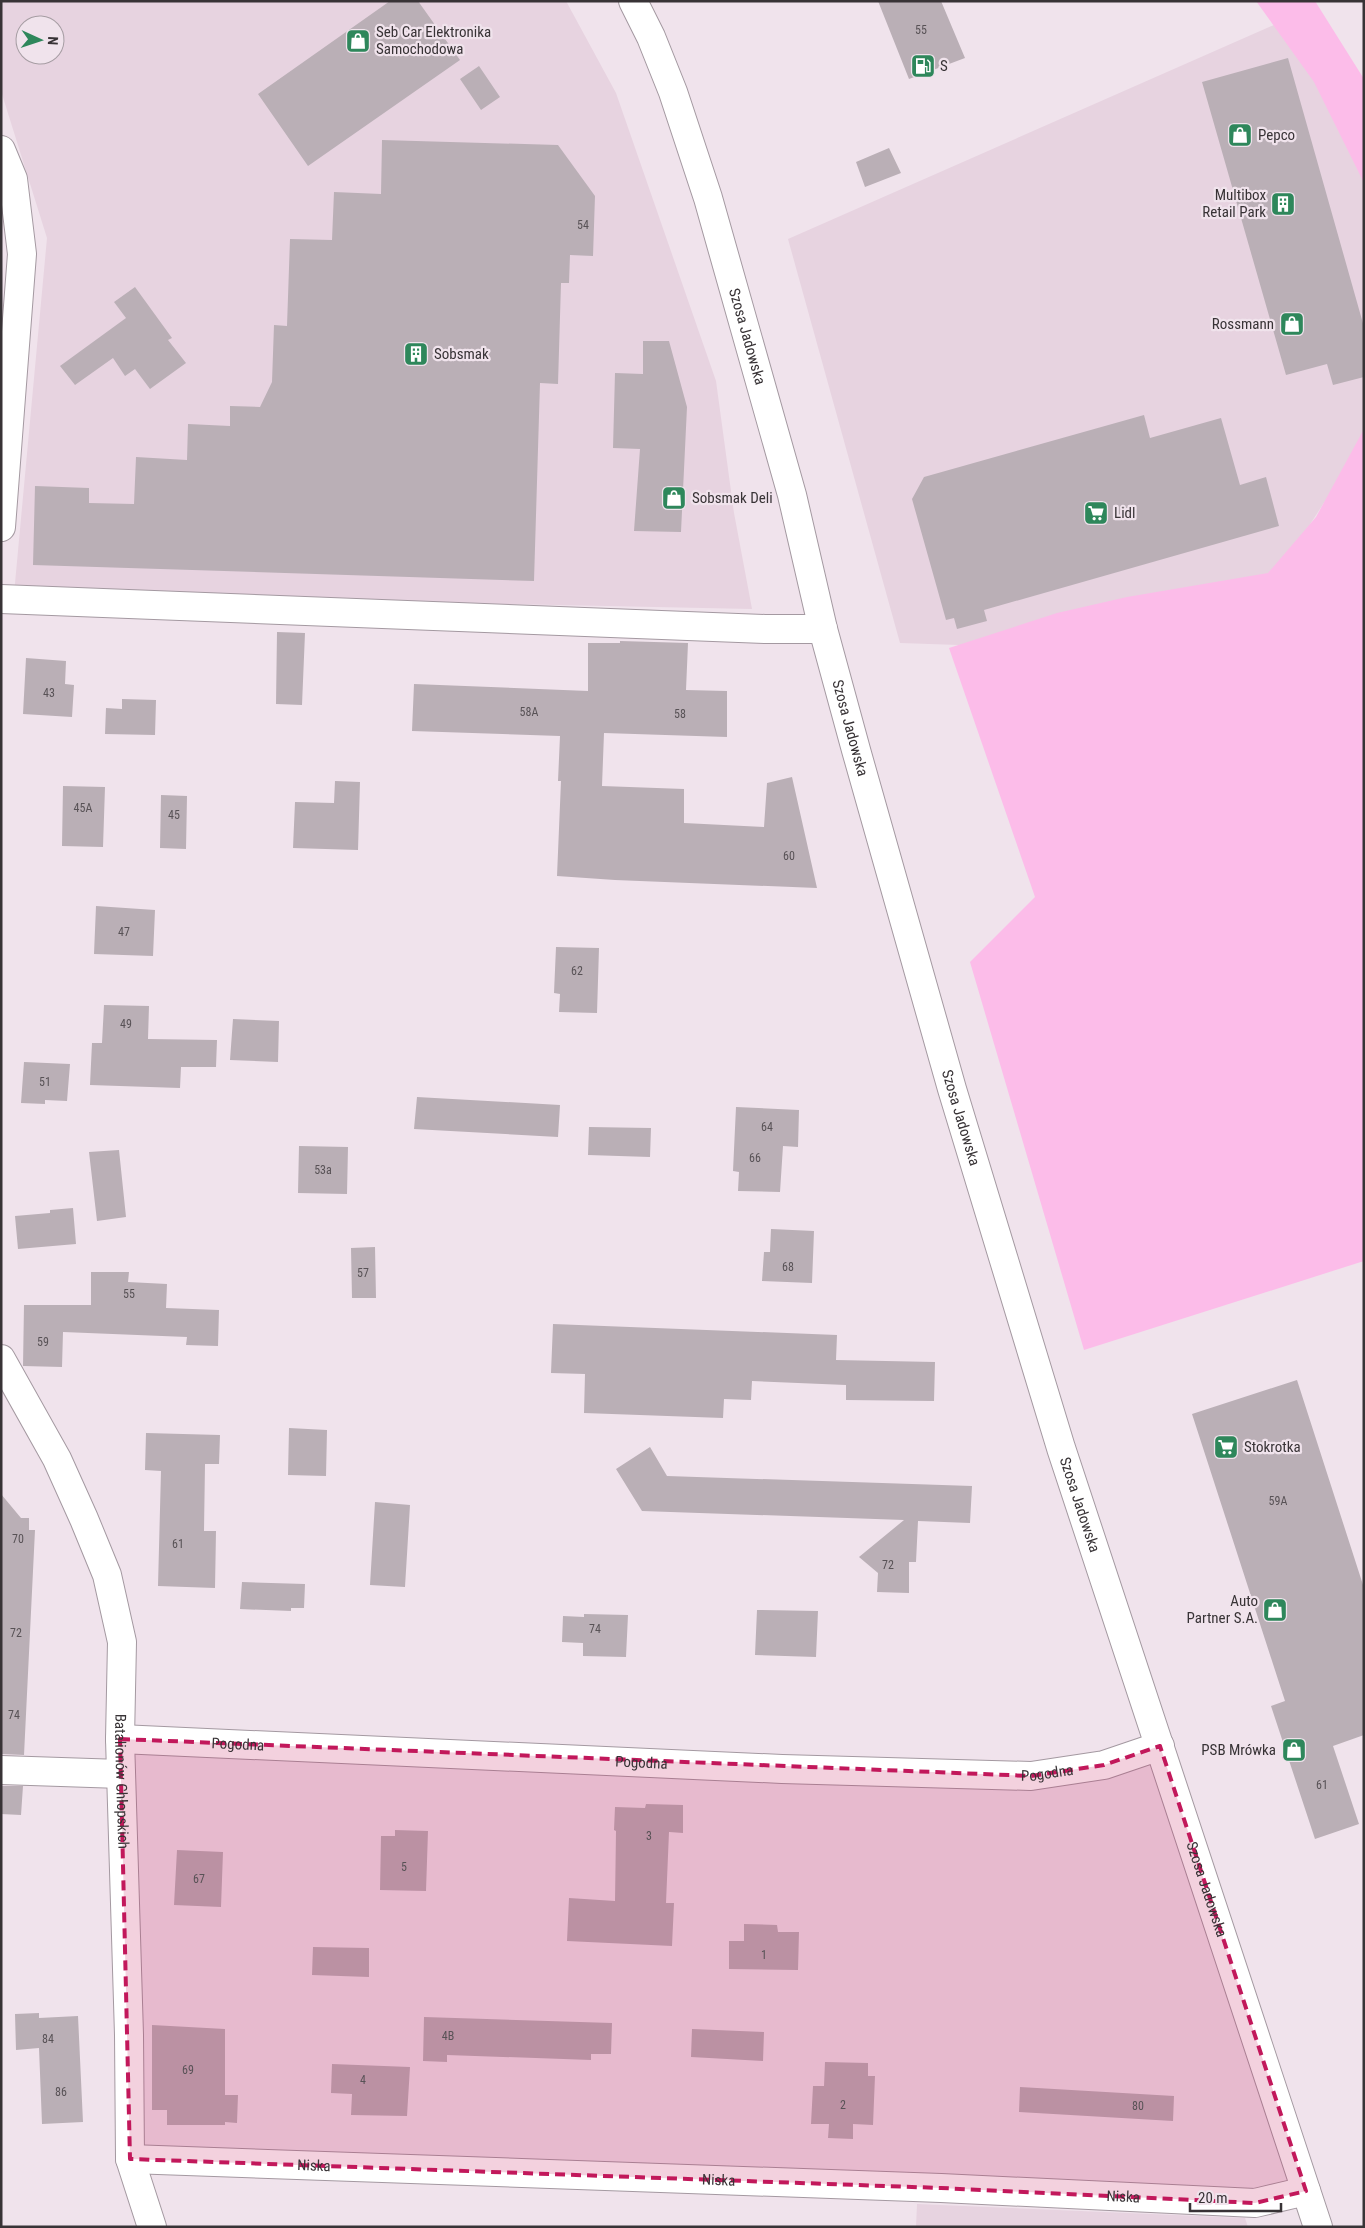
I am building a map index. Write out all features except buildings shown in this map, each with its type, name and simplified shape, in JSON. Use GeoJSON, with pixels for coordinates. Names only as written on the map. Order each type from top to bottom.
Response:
{"type":"FeatureCollection","features":[{"type":"Feature","properties":{"kind":"street","name":"Szosa Jadowska"},"geometry":{"type":"LineString","coordinates":[[633,1],[651,37],[673,92],[705,188],[792,495],[823,629],[952,1089],[1061,1448],[1318,2227]]}},
{"type":"Feature","properties":{"kind":"street"},"geometry":{"type":"LineString","coordinates":[[1,150],[13,179],[22,254],[1,527]]}},
{"type":"Feature","properties":{"kind":"street"},"geometry":{"type":"LineString","coordinates":[[1,599],[764,629],[823,629]]}},
{"type":"Feature","properties":{"kind":"street","name":"Batalionów Chłopskich"},"geometry":{"type":"LineString","coordinates":[[1,1358],[10,1394],[57,1460],[107,1575],[122,1642],[120,1739],[129,2034],[130,2159],[152,2227]]}},
{"type":"Feature","properties":{"kind":"street","name":"Pogodna"},"geometry":{"type":"LineString","coordinates":[[120,1739],[782,1769],[1031,1776],[1104,1765],[1160,1746]]}},
{"type":"Feature","properties":{"kind":"street"},"geometry":{"type":"LineString","coordinates":[[1,1770],[121,1774]]}},
{"type":"Feature","properties":{"kind":"street","name":"Niska"},"geometry":{"type":"LineString","coordinates":[[130,2159],[941,2188],[1254,2203],[1306,2192]]}},
{"type":"Feature","properties":{"kind":"highlighted area"},"geometry":{"type":"Polygon","coordinates":[[[120,1739],[1031,1776],[1104,1765],[1160,1746],[1306,2191],[1255,2203],[941,2188],[130,2159],[120,1739]]]}},
{"type":"Feature","properties":{"kind":"shaded area"},"geometry":{"type":"Polygon","coordinates":[[[1,1],[566,1],[616,93],[716,381],[734,513],[752,609],[14,594],[47,238],[1,91],[1,1]]]}},
{"type":"Feature","properties":{"kind":"shaded area"},"geometry":{"type":"Polygon","coordinates":[[[1256,1],[1315,1],[1364,79],[1364,183],[1314,82],[1256,1]]]}},
{"type":"Feature","properties":{"kind":"shaded area"},"geometry":{"type":"Polygon","coordinates":[[[1292,17],[1364,131],[1364,441],[1226,654],[900,643],[788,239],[1292,17]]]}},
{"type":"Feature","properties":{"kind":"shaded area"},"geometry":{"type":"Polygon","coordinates":[[[1364,429],[1364,1261],[1084,1350],[970,962],[1035,897],[949,648],[1057,613],[1127,597],[1268,573],[1316,517],[1364,429]]]}},
{"type":"Feature","properties":{"kind":"shaded area"},"geometry":{"type":"Polygon","coordinates":[[[917,2204],[1245,2218],[1248,2227],[916,2227],[917,2204]]]}},
{"type":"Feature","properties":{"kind":"place","name":"Seb Car Elektronika Samochodowa"},"geometry":{"type":"Point","coordinates":[358,41]}},
{"type":"Feature","properties":{"kind":"place","name":"S"},"geometry":{"type":"Point","coordinates":[923,66]}},
{"type":"Feature","properties":{"kind":"place","name":"Pepco"},"geometry":{"type":"Point","coordinates":[1240,135]}},
{"type":"Feature","properties":{"kind":"place","name":"Multibox Retail Park"},"geometry":{"type":"Point","coordinates":[1283,204]}},
{"type":"Feature","properties":{"kind":"place","name":"Rossmann"},"geometry":{"type":"Point","coordinates":[1292,324]}},
{"type":"Feature","properties":{"kind":"place","name":"Sobsmak"},"geometry":{"type":"Point","coordinates":[416,354]}},
{"type":"Feature","properties":{"kind":"place","name":"Sobsmak Deli"},"geometry":{"type":"Point","coordinates":[674,498]}},
{"type":"Feature","properties":{"kind":"place","name":"Lidl"},"geometry":{"type":"Point","coordinates":[1096,513]}},
{"type":"Feature","properties":{"kind":"place","name":"Stokrotka"},"geometry":{"type":"Point","coordinates":[1226,1447]}},
{"type":"Feature","properties":{"kind":"place","name":"Auto Partner S.A."},"geometry":{"type":"Point","coordinates":[1275,1610]}},
{"type":"Feature","properties":{"kind":"place","name":"PSB Mrówka"},"geometry":{"type":"Point","coordinates":[1294,1750]}}]}
